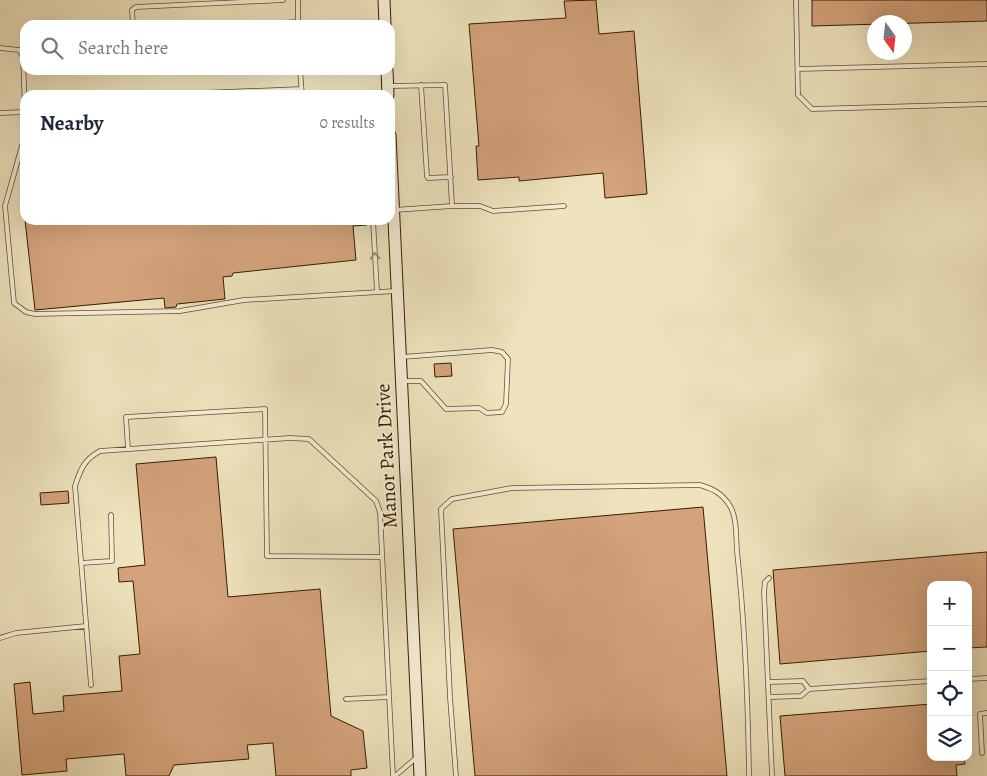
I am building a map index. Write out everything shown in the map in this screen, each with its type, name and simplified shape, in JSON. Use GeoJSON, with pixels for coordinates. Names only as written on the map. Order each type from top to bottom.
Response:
{"type":"FeatureCollection","features":[{"type":"Feature","properties":{"kind":"street"},"geometry":{"type":"LineString","coordinates":[[384,0],[385,20]]}},
{"type":"Feature","properties":{"kind":"street"},"geometry":{"type":"LineString","coordinates":[[387,75],[388,90]]}},
{"type":"Feature","properties":{"kind":"street","name":"Manor Park Drive"},"geometry":{"type":"LineString","coordinates":[[395,225],[420,776]]}},
{"type":"Feature","properties":{"kind":"lane"},"geometry":{"type":"LineString","coordinates":[[133,20],[132,10],[136,7],[283,0]]}},
{"type":"Feature","properties":{"kind":"lane"},"geometry":{"type":"LineString","coordinates":[[298,0],[298,20]]}},
{"type":"Feature","properties":{"kind":"lane"},"geometry":{"type":"LineString","coordinates":[[796,0],[798,95],[812,109],[987,104]]}},
{"type":"Feature","properties":{"kind":"lane"},"geometry":{"type":"LineString","coordinates":[[0,48],[20,52]]}},
{"type":"Feature","properties":{"kind":"lane"},"geometry":{"type":"LineString","coordinates":[[798,69],[987,64]]}},
{"type":"Feature","properties":{"kind":"lane"},"geometry":{"type":"LineString","coordinates":[[24,75],[24,90]]}},
{"type":"Feature","properties":{"kind":"lane"},"geometry":{"type":"LineString","coordinates":[[276,90],[301,89],[300,75]]}},
{"type":"Feature","properties":{"kind":"lane"},"geometry":{"type":"LineString","coordinates":[[394,90],[421,85],[444,84],[446,86],[452,206]]}},
{"type":"Feature","properties":{"kind":"lane"},"geometry":{"type":"LineString","coordinates":[[421,85],[426,176],[428,178],[451,177]]}},
{"type":"Feature","properties":{"kind":"lane"},"geometry":{"type":"LineString","coordinates":[[0,112],[20,112]]}},
{"type":"Feature","properties":{"kind":"lane"},"geometry":{"type":"LineString","coordinates":[[20,153],[5,206],[14,303],[26,312],[35,314],[180,312],[244,300],[397,290]]}},
{"type":"Feature","properties":{"kind":"lane"},"geometry":{"type":"LineString","coordinates":[[395,210],[480,206],[493,211],[564,206]]}},
{"type":"Feature","properties":{"kind":"lane"},"geometry":{"type":"LineString","coordinates":[[373,225],[377,292]]}},
{"type":"Feature","properties":{"kind":"lane"},"geometry":{"type":"LineString","coordinates":[[400,357],[492,350],[502,352],[508,359],[506,404],[502,412],[487,413],[479,408],[446,408],[421,381],[401,381]]}},
{"type":"Feature","properties":{"kind":"lane"},"geometry":{"type":"LineString","coordinates":[[128,449],[126,417],[265,409],[266,556],[382,557]]}},
{"type":"Feature","properties":{"kind":"lane"},"geometry":{"type":"LineString","coordinates":[[91,685],[75,486],[81,466],[87,458],[100,451],[309,439],[376,501],[380,512],[394,776]]}},
{"type":"Feature","properties":{"kind":"lane"},"geometry":{"type":"LineString","coordinates":[[456,776],[450,697],[441,510],[452,499],[512,488],[700,485],[718,491],[731,507],[734,522],[742,596],[749,776]]}},
{"type":"Feature","properties":{"kind":"lane"},"geometry":{"type":"LineString","coordinates":[[81,563],[112,561],[111,515]]}},
{"type":"Feature","properties":{"kind":"lane"},"geometry":{"type":"LineString","coordinates":[[769,578],[765,582],[764,592],[772,776]]}},
{"type":"Feature","properties":{"kind":"lane"},"geometry":{"type":"LineString","coordinates":[[0,638],[16,633],[86,626]]}},
{"type":"Feature","properties":{"kind":"lane"},"geometry":{"type":"LineString","coordinates":[[972,679],[987,678]]}},
{"type":"Feature","properties":{"kind":"lane"},"geometry":{"type":"LineString","coordinates":[[770,697],[801,696],[809,689],[927,681]]}},
{"type":"Feature","properties":{"kind":"lane"},"geometry":{"type":"LineString","coordinates":[[769,682],[803,682],[809,689]]}},
{"type":"Feature","properties":{"kind":"lane"},"geometry":{"type":"LineString","coordinates":[[346,699],[389,697]]}},
{"type":"Feature","properties":{"kind":"lane"},"geometry":{"type":"LineString","coordinates":[[982,753],[980,714],[987,713]]}},
{"type":"Feature","properties":{"kind":"lane"},"geometry":{"type":"LineString","coordinates":[[394,776],[419,756]]}},
{"type":"Feature","properties":{"kind":"building"},"geometry":{"type":"Polygon","coordinates":[[[596,0],[599,34],[634,31],[647,194],[605,198],[603,173],[519,181],[519,177],[478,180],[476,146],[479,146],[469,24],[566,18],[564,1],[596,0]]]}},
{"type":"Feature","properties":{"kind":"building"},"geometry":{"type":"Polygon","coordinates":[[[812,0],[987,0],[987,21],[912,23],[912,15],[867,15],[867,24],[812,26],[812,0]]]}},
{"type":"Feature","properties":{"kind":"building"},"geometry":{"type":"Polygon","coordinates":[[[26,225],[367,225],[353,226],[356,260],[233,273],[232,276],[223,277],[225,299],[177,304],[176,307],[165,308],[164,298],[35,310],[26,225]]]}},
{"type":"Feature","properties":{"kind":"building"},"geometry":{"type":"Polygon","coordinates":[[[451,363],[452,376],[435,377],[434,364],[451,363]]]}},
{"type":"Feature","properties":{"kind":"building"},"geometry":{"type":"Polygon","coordinates":[[[216,457],[228,597],[320,589],[331,716],[363,731],[367,768],[351,770],[351,776],[276,776],[273,743],[247,745],[249,759],[174,765],[169,776],[126,776],[124,754],[66,759],[67,771],[22,775],[14,684],[30,682],[33,714],[64,711],[63,696],[122,691],[119,656],[140,654],[133,581],[119,582],[118,568],[145,565],[136,464],[216,457]]]}},
{"type":"Feature","properties":{"kind":"building"},"geometry":{"type":"Polygon","coordinates":[[[68,491],[69,503],[41,505],[40,493],[68,491]]]}},
{"type":"Feature","properties":{"kind":"building"},"geometry":{"type":"Polygon","coordinates":[[[703,507],[727,776],[475,776],[453,529],[703,507]]]}},
{"type":"Feature","properties":{"kind":"building"},"geometry":{"type":"Polygon","coordinates":[[[987,552],[987,647],[972,648],[972,581],[927,581],[927,651],[780,664],[773,570],[987,552]]]}},
{"type":"Feature","properties":{"kind":"building"},"geometry":{"type":"Polygon","coordinates":[[[927,704],[927,761],[965,761],[965,764],[956,765],[957,776],[785,776],[780,716],[927,704]]]}}]}
